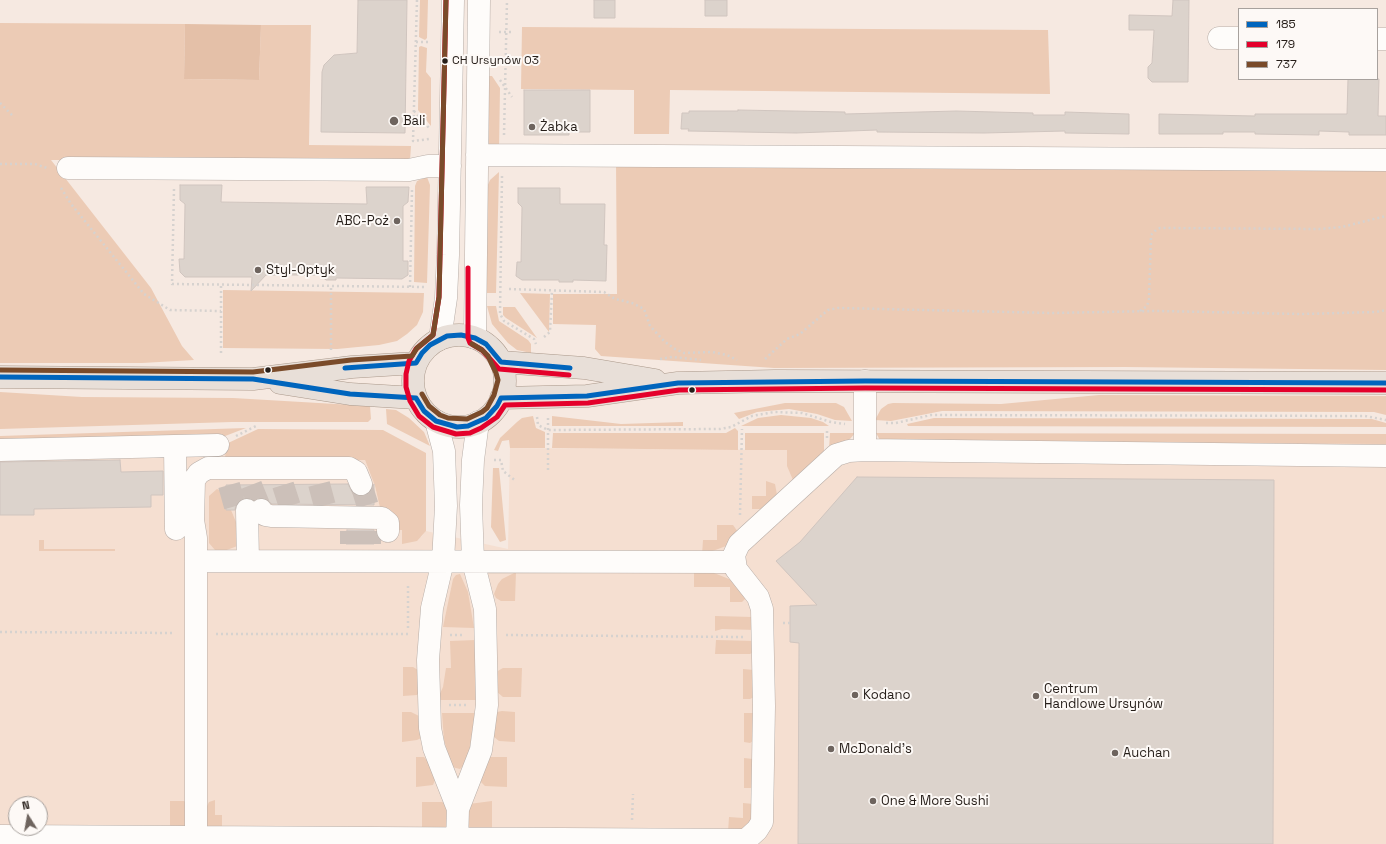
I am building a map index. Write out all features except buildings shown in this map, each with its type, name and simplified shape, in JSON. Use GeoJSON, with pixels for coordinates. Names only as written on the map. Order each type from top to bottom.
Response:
{"type":"FeatureCollection","features":[{"type":"Feature","properties":{"kind":"main road"},"geometry":{"type":"LineString","coordinates":[[454,335],[475,338],[490,348],[501,362],[505,380],[501,398],[492,412],[478,422],[468,426],[457,427],[436,421],[424,411],[416,398],[413,386],[413,374],[416,363],[422,353],[430,345],[440,339],[454,335]]}},
{"type":"Feature","properties":{"kind":"main road"},"geometry":{"type":"LineString","coordinates":[[501,362],[584,368],[678,383]]}},
{"type":"Feature","properties":{"kind":"main road"},"geometry":{"type":"LineString","coordinates":[[0,377],[254,379],[352,367],[416,363]]}},
{"type":"Feature","properties":{"kind":"main road"},"geometry":{"type":"LineString","coordinates":[[254,379],[350,394],[416,398]]}},
{"type":"Feature","properties":{"kind":"main road"},"geometry":{"type":"LineString","coordinates":[[501,398],[587,396],[678,383],[865,381],[1386,383]]}},
{"type":"Feature","properties":{"kind":"street"},"geometry":{"type":"LineString","coordinates":[[440,339],[446,298],[453,0]]}},
{"type":"Feature","properties":{"kind":"street"},"geometry":{"type":"LineString","coordinates":[[475,338],[479,0]]}},
{"type":"Feature","properties":{"kind":"street"},"geometry":{"type":"LineString","coordinates":[[476,155],[1386,160]]}},
{"type":"Feature","properties":{"kind":"street"},"geometry":{"type":"LineString","coordinates":[[59,175],[409,170],[428,166],[450,166]]}},
{"type":"Feature","properties":{"kind":"street"},"geometry":{"type":"LineString","coordinates":[[865,381],[865,450]]}},
{"type":"Feature","properties":{"kind":"street"},"geometry":{"type":"LineString","coordinates":[[436,421],[441,437],[445,460],[446,506],[443,561],[432,613],[428,660],[429,704],[434,748],[458,808]]}},
{"type":"Feature","properties":{"kind":"street"},"geometry":{"type":"LineString","coordinates":[[457,842],[458,808],[481,750],[487,705],[485,609],[473,561],[471,505],[473,460],[478,422]]}},
{"type":"Feature","properties":{"kind":"street"},"geometry":{"type":"LineString","coordinates":[[0,450],[218,445]]}},
{"type":"Feature","properties":{"kind":"street"},"geometry":{"type":"LineString","coordinates":[[175,446],[176,529]]}},
{"type":"Feature","properties":{"kind":"street"},"geometry":{"type":"LineString","coordinates":[[0,836],[196,841],[457,842],[746,840],[753,835],[762,822],[764,713],[762,609],[758,597],[736,569],[733,562],[735,550],[739,544],[831,458],[842,452],[865,450],[1386,456]]}},
{"type":"Feature","properties":{"kind":"street"},"geometry":{"type":"LineString","coordinates":[[196,841],[196,538],[202,521],[202,498],[205,487],[212,480],[238,480],[280,476],[316,476],[350,468],[358,475],[361,484]]}},
{"type":"Feature","properties":{"kind":"street"},"geometry":{"type":"LineString","coordinates":[[248,561],[248,515],[267,516],[293,513],[327,514],[368,538],[443,561],[733,562]]}},
{"type":"Feature","properties":{"kind":"street"},"geometry":{"type":"LineString","coordinates":[[196,561],[248,561],[368,538]]}},
{"type":"Feature","properties":{"kind":"path"},"geometry":{"type":"LineString","coordinates":[[416,0],[414,141],[429,139]]}},
{"type":"Feature","properties":{"kind":"path"},"geometry":{"type":"LineString","coordinates":[[504,143],[507,0]]}},
{"type":"Feature","properties":{"kind":"path"},"geometry":{"type":"LineString","coordinates":[[493,32],[514,32]]}},
{"type":"Feature","properties":{"kind":"path"},"geometry":{"type":"LineString","coordinates":[[416,42],[430,42]]}},
{"type":"Feature","properties":{"kind":"path"},"geometry":{"type":"LineString","coordinates":[[0,103],[14,116]]}},
{"type":"Feature","properties":{"kind":"path"},"geometry":{"type":"LineString","coordinates":[[414,110],[431,130]]}},
{"type":"Feature","properties":{"kind":"path"},"geometry":{"type":"LineString","coordinates":[[0,164],[34,164],[59,175],[71,204],[144,294],[170,310],[221,311]]}},
{"type":"Feature","properties":{"kind":"path"},"geometry":{"type":"LineString","coordinates":[[502,172],[500,314],[504,320],[534,339],[536,349]]}},
{"type":"Feature","properties":{"kind":"path"},"geometry":{"type":"LineString","coordinates":[[174,181],[172,284],[430,287]]}},
{"type":"Feature","properties":{"kind":"path"},"geometry":{"type":"LineString","coordinates":[[410,287],[412,183]]}},
{"type":"Feature","properties":{"kind":"path"},"geometry":{"type":"LineString","coordinates":[[1140,311],[1146,306],[1149,300],[1151,235],[1160,228],[1321,229],[1342,227],[1386,216]]}},
{"type":"Feature","properties":{"kind":"path"},"geometry":{"type":"LineString","coordinates":[[221,285],[221,353]]}},
{"type":"Feature","properties":{"kind":"path"},"geometry":{"type":"LineString","coordinates":[[330,354],[331,286]]}},
{"type":"Feature","properties":{"kind":"path"},"geometry":{"type":"LineString","coordinates":[[509,289],[604,292],[615,299],[632,303],[644,309],[650,326],[664,341],[675,349],[684,353],[712,352],[727,355],[740,362],[733,362]]}},
{"type":"Feature","properties":{"kind":"path"},"geometry":{"type":"LineString","coordinates":[[544,337],[550,332],[552,290]]}},
{"type":"Feature","properties":{"kind":"path"},"geometry":{"type":"LineString","coordinates":[[763,360],[787,339],[800,334],[828,310],[838,308],[1051,313],[1140,311],[1302,314],[1376,312],[1386,310]]}},
{"type":"Feature","properties":{"kind":"path"},"geometry":{"type":"LineString","coordinates":[[657,359],[672,357],[708,361]]}},
{"type":"Feature","properties":{"kind":"path"},"geometry":{"type":"LineString","coordinates":[[537,412],[538,426],[548,430],[720,429],[731,427],[752,416],[774,412],[802,413],[831,422],[847,424]]}},
{"type":"Feature","properties":{"kind":"path"},"geometry":{"type":"LineString","coordinates":[[548,412],[548,471]]}},
{"type":"Feature","properties":{"kind":"path"},"geometry":{"type":"LineString","coordinates":[[881,424],[896,423],[937,415],[1365,416],[1386,420]]}},
{"type":"Feature","properties":{"kind":"path"},"geometry":{"type":"LineString","coordinates":[[488,460],[501,460],[503,471],[516,481]]}},
{"type":"Feature","properties":{"kind":"path"},"geometry":{"type":"LineString","coordinates":[[429,704],[487,705]]}},
{"type":"Feature","properties":{"kind":"shaded area"},"geometry":{"type":"Polygon","coordinates":[[[420,0],[428,0],[427,38],[425,40],[419,37],[420,0]]]}},
{"type":"Feature","properties":{"kind":"shaded area"},"geometry":{"type":"Polygon","coordinates":[[[0,23],[185,24],[184,79],[259,80],[261,25],[311,25],[309,145],[411,146],[410,161],[51,160],[151,288],[182,346],[194,360],[142,363],[0,363],[0,23]]]}},
{"type":"Feature","properties":{"kind":"shaded area"},"geometry":{"type":"Polygon","coordinates":[[[185,24],[261,25],[259,80],[184,79],[185,24]]]}},
{"type":"Feature","properties":{"kind":"shaded area"},"geometry":{"type":"Polygon","coordinates":[[[522,27],[1048,30],[1050,94],[670,90],[669,134],[634,134],[634,90],[521,89],[522,27]]]}},
{"type":"Feature","properties":{"kind":"shaded area"},"geometry":{"type":"Polygon","coordinates":[[[421,46],[427,48],[426,72],[431,78],[431,126],[418,110],[419,47],[421,46]]]}},
{"type":"Feature","properties":{"kind":"shaded area"},"geometry":{"type":"Polygon","coordinates":[[[487,76],[492,76],[500,88],[499,150],[489,144],[486,138],[487,76]]]}},
{"type":"Feature","properties":{"kind":"shaded area"},"geometry":{"type":"Polygon","coordinates":[[[616,162],[1386,167],[1386,370],[1125,367],[774,368],[601,356],[595,349],[596,325],[553,324],[553,294],[617,294],[616,162]]]}},
{"type":"Feature","properties":{"kind":"shaded area"},"geometry":{"type":"Polygon","coordinates":[[[499,172],[496,293],[486,293],[487,187],[490,180],[499,172]]]}},
{"type":"Feature","properties":{"kind":"shaded area"},"geometry":{"type":"Polygon","coordinates":[[[427,177],[430,185],[427,283],[414,282],[415,186],[417,181],[427,177]]]}},
{"type":"Feature","properties":{"kind":"shaded area"},"geometry":{"type":"Polygon","coordinates":[[[223,290],[424,293],[423,312],[417,325],[407,334],[397,341],[379,345],[337,349],[223,348],[223,290]]]}},
{"type":"Feature","properties":{"kind":"shaded area"},"geometry":{"type":"Polygon","coordinates":[[[520,293],[550,294],[549,332],[520,293]]]}},
{"type":"Feature","properties":{"kind":"shaded area"},"geometry":{"type":"Polygon","coordinates":[[[487,306],[496,306],[499,321],[528,340],[531,344],[531,353],[517,350],[508,343],[492,324],[487,306]]]}},
{"type":"Feature","properties":{"kind":"shaded area"},"geometry":{"type":"Polygon","coordinates":[[[503,307],[515,307],[537,338],[506,318],[503,315],[503,307]]]}},
{"type":"Feature","properties":{"kind":"shaded area"},"geometry":{"type":"Polygon","coordinates":[[[0,392],[82,397],[233,398],[370,406],[371,419],[368,422],[232,422],[0,429],[0,392]]]}},
{"type":"Feature","properties":{"kind":"shaded area"},"geometry":{"type":"Polygon","coordinates":[[[1099,395],[1386,396],[1386,415],[1374,412],[942,411],[891,421],[875,420],[881,409],[888,404],[893,403],[1001,404],[1099,395]]]}},
{"type":"Feature","properties":{"kind":"shaded area"},"geometry":{"type":"Polygon","coordinates":[[[785,403],[836,403],[844,407],[852,421],[835,420],[817,414],[789,409],[757,412],[739,419],[734,413],[785,403]]]}},
{"type":"Feature","properties":{"kind":"shaded area"},"geometry":{"type":"Polygon","coordinates":[[[386,409],[396,410],[409,418],[424,432],[430,446],[387,424],[386,409]]]}},
{"type":"Feature","properties":{"kind":"shaded area"},"geometry":{"type":"Polygon","coordinates":[[[781,415],[811,418],[823,422],[829,426],[741,426],[758,418],[781,415]]]}},
{"type":"Feature","properties":{"kind":"shaded area"},"geometry":{"type":"Polygon","coordinates":[[[533,416],[536,428],[545,432],[545,448],[510,448],[509,440],[502,441],[498,451],[494,450],[500,438],[517,422],[522,418],[533,416]]]}},
{"type":"Feature","properties":{"kind":"shaded area"},"geometry":{"type":"Polygon","coordinates":[[[552,416],[621,424],[683,422],[683,426],[552,426],[552,416]]]}},
{"type":"Feature","properties":{"kind":"shaded area"},"geometry":{"type":"Polygon","coordinates":[[[934,418],[1372,419],[1386,423],[1386,427],[908,426],[907,424],[934,418]]]}},
{"type":"Feature","properties":{"kind":"shaded area"},"geometry":{"type":"Polygon","coordinates":[[[246,428],[220,438],[0,445],[0,436],[246,428]]]}},
{"type":"Feature","properties":{"kind":"shaded area"},"geometry":{"type":"Polygon","coordinates":[[[735,428],[738,431],[738,450],[552,448],[553,433],[726,433],[735,428]]]}},
{"type":"Feature","properties":{"kind":"shaded area"},"geometry":{"type":"Polygon","coordinates":[[[258,429],[383,430],[426,453],[426,531],[417,541],[402,544],[402,530],[396,530],[380,508],[375,486],[365,460],[225,460],[226,444],[258,429]]]}},
{"type":"Feature","properties":{"kind":"shaded area"},"geometry":{"type":"Polygon","coordinates":[[[745,433],[824,433],[824,454],[793,480],[787,466],[787,450],[745,450],[745,433]]]}},
{"type":"Feature","properties":{"kind":"shaded area"},"geometry":{"type":"Polygon","coordinates":[[[830,433],[855,433],[850,439],[829,450],[830,433]]]}},
{"type":"Feature","properties":{"kind":"shaded area"},"geometry":{"type":"Polygon","coordinates":[[[876,433],[1386,434],[1386,444],[881,442],[876,433]]]}},
{"type":"Feature","properties":{"kind":"shaded area","name":"Centrum Handlowe Ursynów"},"geometry":{"type":"Polygon","coordinates":[[[843,441],[1386,444],[1386,844],[0,844],[0,445],[226,444],[226,460],[365,460],[375,486],[380,508],[402,530],[421,537],[426,531],[508,549],[510,448],[787,450],[787,466],[829,450],[843,441]]]}},
{"type":"Feature","properties":{"kind":"shaded area"},"geometry":{"type":"Polygon","coordinates":[[[493,468],[499,468],[506,540],[500,542],[491,527],[493,468]]]}},
{"type":"Feature","properties":{"kind":"shaded area"},"geometry":{"type":"Polygon","coordinates":[[[766,481],[775,484],[777,495],[761,509],[752,509],[752,496],[766,496],[766,481]]]}},
{"type":"Feature","properties":{"kind":"shaded area"},"geometry":{"type":"Polygon","coordinates":[[[217,489],[226,493],[226,510],[231,510],[243,539],[240,545],[224,551],[215,550],[209,543],[209,496],[217,489]]]}},
{"type":"Feature","properties":{"kind":"shaded area"},"geometry":{"type":"Polygon","coordinates":[[[717,525],[733,525],[738,532],[726,546],[702,555],[703,540],[717,540],[717,525]]]}},
{"type":"Feature","properties":{"kind":"shaded area"},"geometry":{"type":"Polygon","coordinates":[[[39,540],[44,540],[44,549],[115,549],[115,551],[39,551],[39,540]]]}},
{"type":"Feature","properties":{"kind":"shaded area"},"geometry":{"type":"Polygon","coordinates":[[[516,572],[515,601],[501,601],[496,598],[494,594],[498,584],[502,579],[516,572]]]}},
{"type":"Feature","properties":{"kind":"shaded area"},"geometry":{"type":"Polygon","coordinates":[[[694,573],[714,573],[734,581],[746,598],[742,602],[730,602],[730,587],[694,587],[694,573]]]}},
{"type":"Feature","properties":{"kind":"shaded area"},"geometry":{"type":"Polygon","coordinates":[[[460,574],[468,592],[474,628],[443,627],[453,579],[456,575],[460,574]]]}},
{"type":"Feature","properties":{"kind":"shaded area"},"geometry":{"type":"Polygon","coordinates":[[[715,616],[752,617],[756,630],[722,629],[715,631],[715,616]]]}},
{"type":"Feature","properties":{"kind":"shaded area"},"geometry":{"type":"Polygon","coordinates":[[[476,640],[478,700],[437,700],[443,687],[446,668],[451,668],[450,641],[476,640]]]}},
{"type":"Feature","properties":{"kind":"shaded area"},"geometry":{"type":"Polygon","coordinates":[[[716,640],[755,641],[754,652],[750,654],[715,654],[716,640]]]}},
{"type":"Feature","properties":{"kind":"shaded area"},"geometry":{"type":"Polygon","coordinates":[[[403,667],[413,667],[418,670],[419,692],[417,695],[403,696],[403,667]]]}},
{"type":"Feature","properties":{"kind":"shaded area"},"geometry":{"type":"Polygon","coordinates":[[[503,668],[522,668],[521,697],[503,697],[496,691],[496,672],[503,668]]]}},
{"type":"Feature","properties":{"kind":"shaded area"},"geometry":{"type":"Polygon","coordinates":[[[743,669],[754,670],[754,697],[750,699],[743,699],[743,669]]]}},
{"type":"Feature","properties":{"kind":"shaded area"},"geometry":{"type":"Polygon","coordinates":[[[402,712],[411,712],[419,716],[421,738],[402,742],[402,712]]]}},
{"type":"Feature","properties":{"kind":"shaded area"},"geometry":{"type":"Polygon","coordinates":[[[497,712],[515,712],[515,742],[499,741],[493,736],[497,712]]]}},
{"type":"Feature","properties":{"kind":"shaded area"},"geometry":{"type":"Polygon","coordinates":[[[442,713],[475,713],[470,748],[464,765],[460,769],[452,767],[444,740],[442,713]]]}},
{"type":"Feature","properties":{"kind":"shaded area"},"geometry":{"type":"Polygon","coordinates":[[[744,713],[754,713],[754,740],[750,743],[744,742],[744,713]]]}},
{"type":"Feature","properties":{"kind":"shaded area"},"geometry":{"type":"Polygon","coordinates":[[[416,757],[424,757],[430,764],[435,780],[433,785],[416,787],[416,757]]]}},
{"type":"Feature","properties":{"kind":"shaded area"},"geometry":{"type":"Polygon","coordinates":[[[507,757],[507,787],[485,786],[479,780],[487,758],[507,757]]]}},
{"type":"Feature","properties":{"kind":"shaded area"},"geometry":{"type":"Polygon","coordinates":[[[744,758],[753,759],[753,788],[744,788],[744,758]]]}},
{"type":"Feature","properties":{"kind":"shaded area"},"geometry":{"type":"Polygon","coordinates":[[[215,800],[215,815],[222,815],[222,829],[209,828],[207,825],[207,806],[209,802],[215,800]]]}},
{"type":"Feature","properties":{"kind":"shaded area"},"geometry":{"type":"Polygon","coordinates":[[[170,801],[184,801],[187,803],[185,828],[170,829],[170,801]]]}},
{"type":"Feature","properties":{"kind":"shaded area"},"geometry":{"type":"Polygon","coordinates":[[[492,801],[492,831],[473,831],[468,827],[469,804],[492,801]]]}},
{"type":"Feature","properties":{"kind":"shaded area"},"geometry":{"type":"Polygon","coordinates":[[[422,802],[442,802],[446,804],[447,824],[445,829],[422,831],[422,802]]]}},
{"type":"Feature","properties":{"kind":"shaded area"},"geometry":{"type":"Polygon","coordinates":[[[743,803],[753,804],[750,830],[728,832],[729,817],[743,818],[743,803]]]}},
{"type":"Feature","properties":{"kind":"tunnel"},"geometry":{"type":"LineString","coordinates":[[319,484],[326,510]]}},
{"type":"Feature","properties":{"kind":"tunnel"},"geometry":{"type":"LineString","coordinates":[[361,484],[369,510]]}},
{"type":"Feature","properties":{"kind":"tunnel"},"geometry":{"type":"LineString","coordinates":[[229,485],[236,510]]}},
{"type":"Feature","properties":{"kind":"tunnel"},"geometry":{"type":"LineString","coordinates":[[251,485],[261,510]]}},
{"type":"Feature","properties":{"kind":"tunnel"},"geometry":{"type":"LineString","coordinates":[[283,485],[291,510]]}},
{"type":"Feature","properties":{"kind":"tunnel"},"geometry":{"type":"LineString","coordinates":[[351,531],[351,544]]}},
{"type":"Feature","properties":{"kind":"tunnel"},"geometry":{"type":"LineString","coordinates":[[370,531],[370,544]]}},
{"type":"Feature","properties":{"kind":"transit line","name":"179"},"geometry":{"type":"LineString","coordinates":[[446,0],[439,297],[433,335],[416,349],[409,361],[406,374],[406,387],[410,401],[419,416],[433,427],[456,434],[470,433],[481,428],[497,417],[505,405],[588,403],[679,390],[865,388],[1386,390]]}},
{"type":"Feature","properties":{"kind":"transit line","name":"737"},"geometry":{"type":"LineString","coordinates":[[0,370],[253,372],[351,360],[412,356],[417,348],[433,335],[439,297],[446,0]]}},
{"type":"Feature","properties":{"kind":"transit line","name":"179"},"geometry":{"type":"LineString","coordinates":[[468,268],[468,338],[470,343],[482,350],[499,369],[569,375]]}},
{"type":"Feature","properties":{"kind":"transit line","name":"185"},"geometry":{"type":"LineString","coordinates":[[345,368],[416,363],[422,353],[430,345],[447,336],[461,335],[475,338],[486,344],[501,362],[570,368]]}},
{"type":"Feature","properties":{"kind":"transit line","name":"737"},"geometry":{"type":"LineString","coordinates":[[422,394],[429,406],[440,415],[448,418],[467,419],[487,408],[494,395],[498,380],[488,356],[472,344]]}},
{"type":"Feature","properties":{"kind":"transit line","name":"185"},"geometry":{"type":"LineString","coordinates":[[0,377],[253,379],[350,394],[416,398],[424,411],[436,421],[457,427],[468,426],[486,418],[497,406],[501,398],[587,396],[678,383],[865,381],[1386,383]]}},
{"type":"Feature","properties":{"kind":"place","name":"CH Ursynów 03"},"geometry":{"type":"Point","coordinates":[445,61]}},
{"type":"Feature","properties":{"kind":"place","name":"Bali"},"geometry":{"type":"Point","coordinates":[394,121]}},
{"type":"Feature","properties":{"kind":"place","name":"Żabka"},"geometry":{"type":"Point","coordinates":[532,127]}},
{"type":"Feature","properties":{"kind":"place","name":"ABC-Poż"},"geometry":{"type":"Point","coordinates":[397,221]}},
{"type":"Feature","properties":{"kind":"place","name":"Styl-Optyk"},"geometry":{"type":"Point","coordinates":[258,270]}},
{"type":"Feature","properties":{"kind":"place","name":"Kodano"},"geometry":{"type":"Point","coordinates":[855,695]}},
{"type":"Feature","properties":{"kind":"place","name":"Centrum Handlowe Ursynów"},"geometry":{"type":"Point","coordinates":[1036,696]}},
{"type":"Feature","properties":{"kind":"place","name":"McDonald's"},"geometry":{"type":"Point","coordinates":[831,749]}},
{"type":"Feature","properties":{"kind":"place","name":"Auchan"},"geometry":{"type":"Point","coordinates":[1115,753]}},
{"type":"Feature","properties":{"kind":"place","name":"One & More Sushi"},"geometry":{"type":"Point","coordinates":[873,801]}}]}
